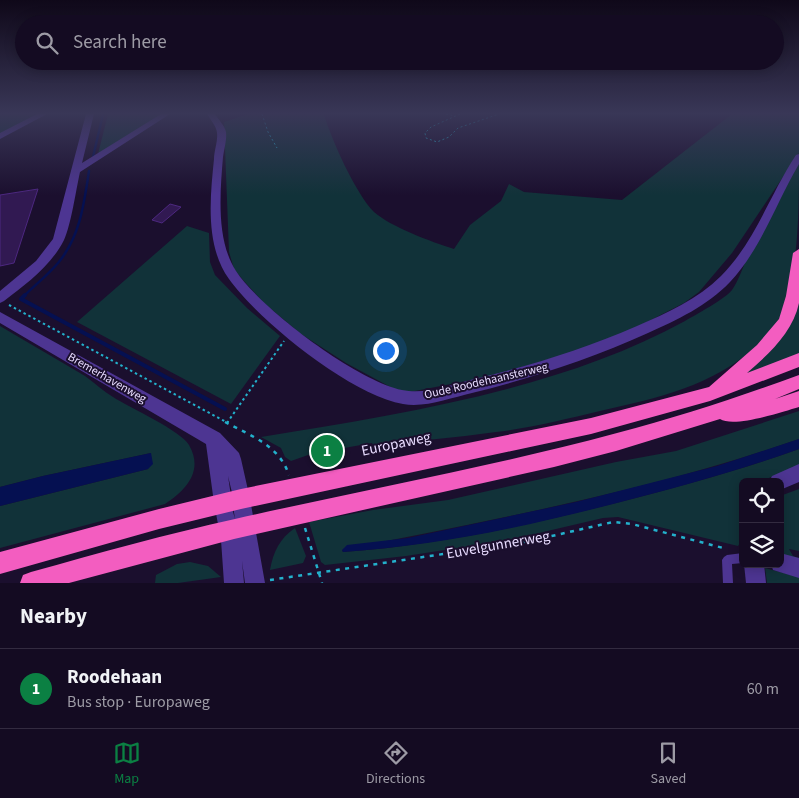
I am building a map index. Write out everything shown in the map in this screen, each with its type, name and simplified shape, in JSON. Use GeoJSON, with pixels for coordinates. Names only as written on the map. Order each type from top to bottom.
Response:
{"type":"FeatureCollection","features":[{"type":"Feature","properties":{"kind":"highway"},"geometry":{"type":"LineString","coordinates":[[710,394],[764,349],[784,321],[794,293],[799,253]]}},
{"type":"Feature","properties":{"kind":"highway","name":"Europaweg"},"geometry":{"type":"LineString","coordinates":[[0,563],[232,501],[591,426],[710,394],[799,360]]}},
{"type":"Feature","properties":{"kind":"highway"},"geometry":{"type":"LineString","coordinates":[[31,583],[237,529],[519,467],[597,447],[688,420],[799,382]]}},
{"type":"Feature","properties":{"kind":"highway"},"geometry":{"type":"LineString","coordinates":[[688,420],[766,408],[799,398]]}},
{"type":"Feature","properties":{"kind":"street"},"geometry":{"type":"LineString","coordinates":[[4,301],[36,269],[55,246],[61,232],[83,141]]}},
{"type":"Feature","properties":{"kind":"street"},"geometry":{"type":"LineString","coordinates":[[76,172],[124,141]]}},
{"type":"Feature","properties":{"kind":"street","name":"Oude Roodehaansterweg"},"geometry":{"type":"LineString","coordinates":[[220,141],[218,149],[218,240],[228,269],[246,292],[291,331],[353,376],[381,391],[402,397],[428,396],[552,365],[616,342],[695,303],[719,285],[736,267],[749,247],[786,176],[799,157]]}},
{"type":"Feature","properties":{"kind":"street","name":"Bremerhavenweg"},"geometry":{"type":"LineString","coordinates":[[0,317],[214,438],[232,501],[237,529]]}},
{"type":"Feature","properties":{"kind":"street"},"geometry":{"type":"LineString","coordinates":[[784,480],[799,474]]}},
{"type":"Feature","properties":{"kind":"street"},"geometry":{"type":"LineString","coordinates":[[237,529],[255,583]]}},
{"type":"Feature","properties":{"kind":"street"},"geometry":{"type":"LineString","coordinates":[[234,583],[237,529]]}},
{"type":"Feature","properties":{"kind":"street"},"geometry":{"type":"LineString","coordinates":[[784,564],[799,568]]}},
{"type":"Feature","properties":{"kind":"street"},"geometry":{"type":"LineString","coordinates":[[754,568],[756,583]]}},
{"type":"Feature","properties":{"kind":"lane"},"geometry":{"type":"LineString","coordinates":[[728,583],[727,560],[739,558]]}},
{"type":"Feature","properties":{"kind":"path"},"geometry":{"type":"LineString","coordinates":[[273,141],[277,148]]}},
{"type":"Feature","properties":{"kind":"path"},"geometry":{"type":"LineString","coordinates":[[4,301],[273,448],[282,458]]}},
{"type":"Feature","properties":{"kind":"path"},"geometry":{"type":"LineString","coordinates":[[228,423],[291,331]]}},
{"type":"Feature","properties":{"kind":"path","name":"Euvelgunnerweg"},"geometry":{"type":"LineString","coordinates":[[255,583],[530,541],[613,522],[632,524],[734,551]]}},
{"type":"Feature","properties":{"kind":"green space"},"geometry":{"type":"Polygon","coordinates":[[[101,141],[118,141],[98,154],[101,141]]]}},
{"type":"Feature","properties":{"kind":"green space"},"geometry":{"type":"Polygon","coordinates":[[[225,141],[334,141],[360,193],[374,212],[381,218],[401,228],[454,249],[470,225],[501,201],[509,184],[524,192],[622,200],[697,141],[799,141],[799,153],[732,253],[699,292],[684,303],[610,341],[492,376],[410,392],[394,389],[346,363],[301,334],[265,304],[243,280],[234,269],[229,252],[225,141]]]}},
{"type":"Feature","properties":{"kind":"green space"},"geometry":{"type":"Polygon","coordinates":[[[799,163],[795,260],[781,316],[774,328],[758,345],[722,371],[684,388],[643,401],[535,426],[509,430],[450,438],[373,445],[372,443],[311,454],[291,461],[285,457],[281,448],[261,437],[369,419],[478,396],[532,382],[585,365],[636,345],[685,321],[717,302],[732,290],[753,245],[799,163]]]}},
{"type":"Feature","properties":{"kind":"green space"},"geometry":{"type":"Polygon","coordinates":[[[187,226],[209,233],[210,262],[215,275],[247,308],[280,336],[231,404],[77,322],[187,226]]]}},
{"type":"Feature","properties":{"kind":"green space"},"geometry":{"type":"Polygon","coordinates":[[[799,288],[799,354],[739,377],[765,355],[799,288]]]}},
{"type":"Feature","properties":{"kind":"green space"},"geometry":{"type":"Polygon","coordinates":[[[0,326],[85,376],[109,395],[165,426],[184,439],[189,445],[195,463],[190,479],[180,493],[165,504],[0,548],[0,506],[148,469],[151,453],[0,487],[0,326]]]}},
{"type":"Feature","properties":{"kind":"green space"},"geometry":{"type":"Polygon","coordinates":[[[799,411],[799,439],[743,457],[630,489],[458,527],[342,550],[343,552],[378,549],[448,539],[552,519],[688,484],[799,449],[799,466],[769,478],[739,478],[738,546],[618,517],[603,518],[509,540],[406,556],[325,565],[321,562],[309,522],[373,510],[448,500],[616,462],[676,451],[799,411]]]}},
{"type":"Feature","properties":{"kind":"green space"},"geometry":{"type":"Polygon","coordinates":[[[799,489],[799,551],[789,549],[793,556],[799,558],[799,562],[784,557],[784,495],[799,489]]]}},
{"type":"Feature","properties":{"kind":"green space"},"geometry":{"type":"Polygon","coordinates":[[[295,528],[306,556],[303,563],[270,570],[278,546],[285,536],[295,528]]]}},
{"type":"Feature","properties":{"kind":"green space"},"geometry":{"type":"Polygon","coordinates":[[[190,562],[208,566],[221,577],[178,583],[155,583],[156,575],[177,564],[190,562]]]}},
{"type":"Feature","properties":{"kind":"green space"},"geometry":{"type":"Polygon","coordinates":[[[765,568],[799,577],[799,583],[767,583],[765,568]]]}},
{"type":"Feature","properties":{"kind":"shaded area"},"geometry":{"type":"Polygon","coordinates":[[[799,439],[799,449],[776,457],[730,472],[580,512],[513,528],[445,540],[377,549],[343,552],[342,550],[347,545],[408,538],[576,502],[717,466],[799,439]]]}},
{"type":"Feature","properties":{"kind":"shaded area"},"geometry":{"type":"Polygon","coordinates":[[[151,453],[153,464],[148,469],[0,506],[0,487],[151,453]]]}},
{"type":"Feature","properties":{"kind":"building"},"geometry":{"type":"Polygon","coordinates":[[[38,189],[14,263],[0,266],[0,195],[38,189]]]}},
{"type":"Feature","properties":{"kind":"building"},"geometry":{"type":"Polygon","coordinates":[[[170,204],[181,207],[162,223],[152,220],[170,204]]]}},
{"type":"Feature","properties":{"kind":"waterway"},"geometry":{"type":"LineString","coordinates":[[93,157],[97,141]]}},
{"type":"Feature","properties":{"kind":"waterway"},"geometry":{"type":"LineString","coordinates":[[24,296],[54,267],[71,242],[80,220],[89,171]]}},
{"type":"Feature","properties":{"kind":"waterway"},"geometry":{"type":"LineString","coordinates":[[24,296],[21,299],[225,409]]}},
{"type":"Feature","properties":{"kind":"place","name":"Roodehaan"},"geometry":{"type":"Point","coordinates":[327,451]}}]}
